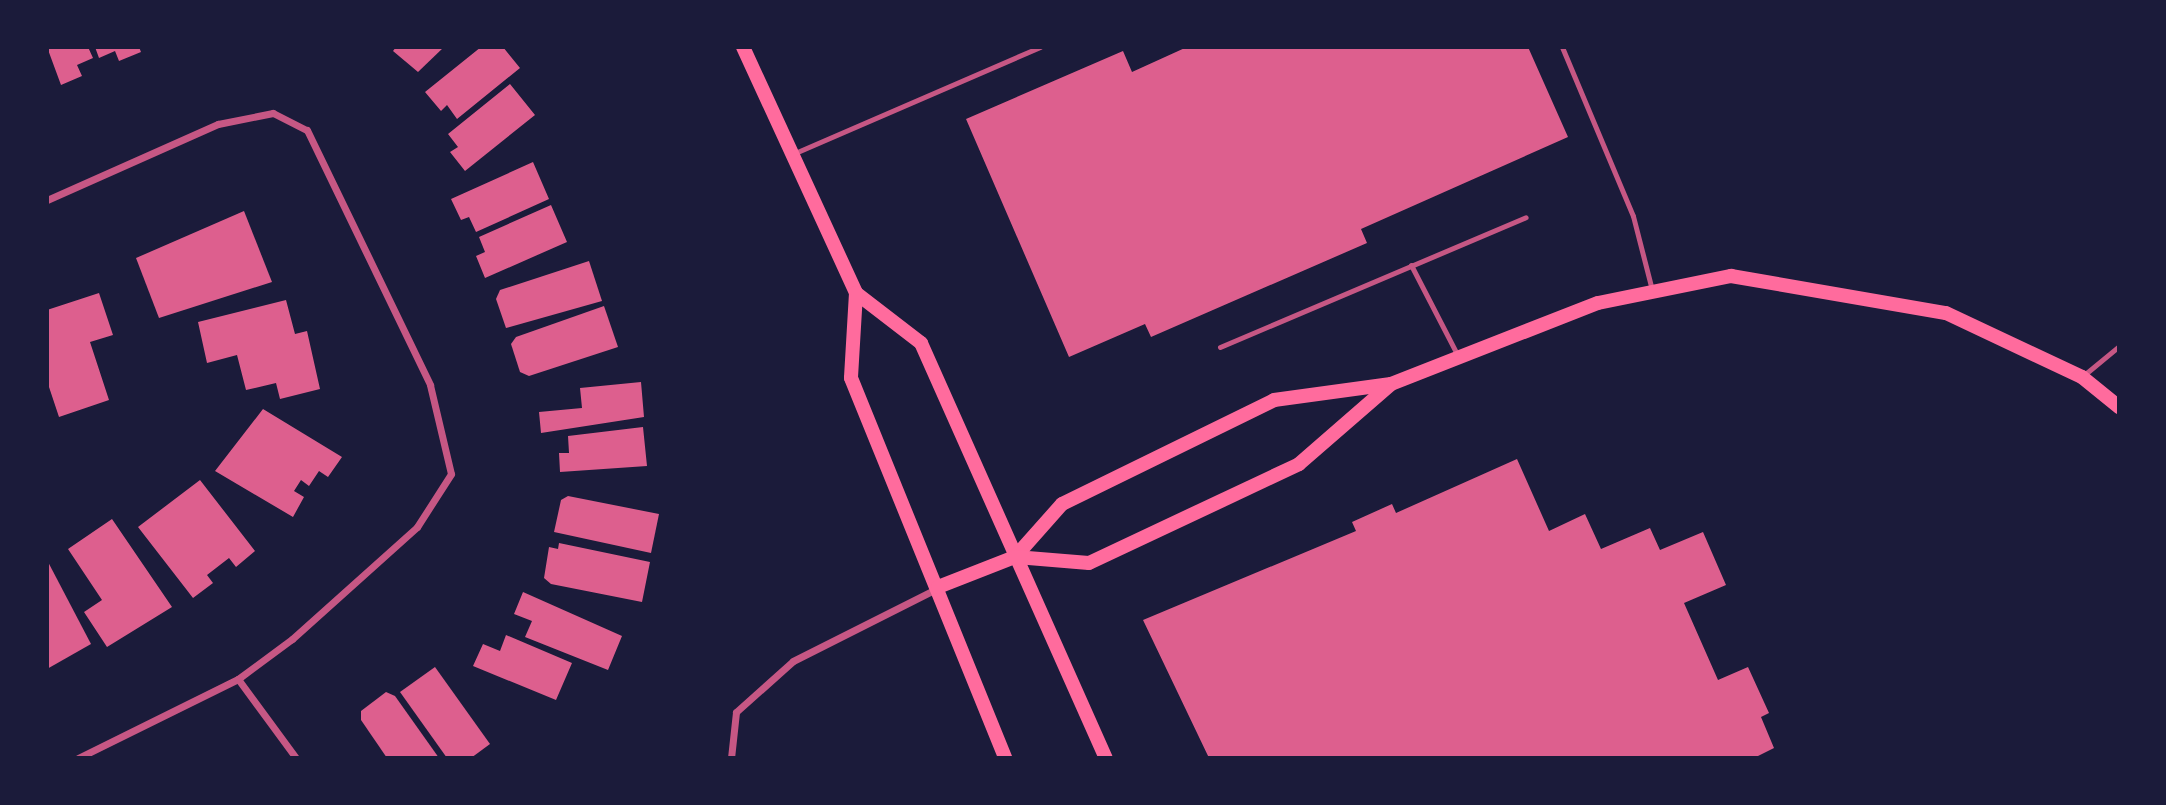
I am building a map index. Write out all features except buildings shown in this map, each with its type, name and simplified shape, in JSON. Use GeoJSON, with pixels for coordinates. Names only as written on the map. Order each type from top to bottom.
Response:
{"type":"FeatureCollection","features":[{"type":"Feature","properties":{"kind":"main road"},"geometry":{"type":"LineString","coordinates":[[743,47],[856,293],[921,343],[1107,758]]}},
{"type":"Feature","properties":{"kind":"main road"},"geometry":{"type":"LineString","coordinates":[[1015,557],[1062,504],[1275,400],[1391,384],[1598,303],[1731,276],[1946,313],[2082,377],[2119,407]]}},
{"type":"Feature","properties":{"kind":"main road"},"geometry":{"type":"LineString","coordinates":[[856,293],[851,378],[938,587],[1005,758]]}},
{"type":"Feature","properties":{"kind":"main road"},"geometry":{"type":"LineString","coordinates":[[938,587],[1015,557],[1089,563],[1299,464],[1391,384]]}},
{"type":"Feature","properties":{"kind":"street"},"geometry":{"type":"LineString","coordinates":[[47,200],[218,124],[273,113],[307,130],[429,385],[447,435],[451,474],[424,516],[292,639],[238,679],[78,758]]}},
{"type":"Feature","properties":{"kind":"street"},"geometry":{"type":"LineString","coordinates":[[732,758],[736,712],[793,661],[938,587]]}},
{"type":"Feature","properties":{"kind":"street"},"geometry":{"type":"LineString","coordinates":[[238,679],[296,758]]}},
{"type":"Feature","properties":{"kind":"lane"},"geometry":{"type":"LineString","coordinates":[[792,154],[1040,47]]}},
{"type":"Feature","properties":{"kind":"lane"},"geometry":{"type":"LineString","coordinates":[[1562,47],[1633,216],[1653,292]]}},
{"type":"Feature","properties":{"kind":"lane"},"geometry":{"type":"LineString","coordinates":[[1220,347],[1525,216]]}},
{"type":"Feature","properties":{"kind":"lane"},"geometry":{"type":"LineString","coordinates":[[1411,265],[1459,357]]}},
{"type":"Feature","properties":{"kind":"lane"},"geometry":{"type":"LineString","coordinates":[[2082,377],[2119,346]]}}]}
